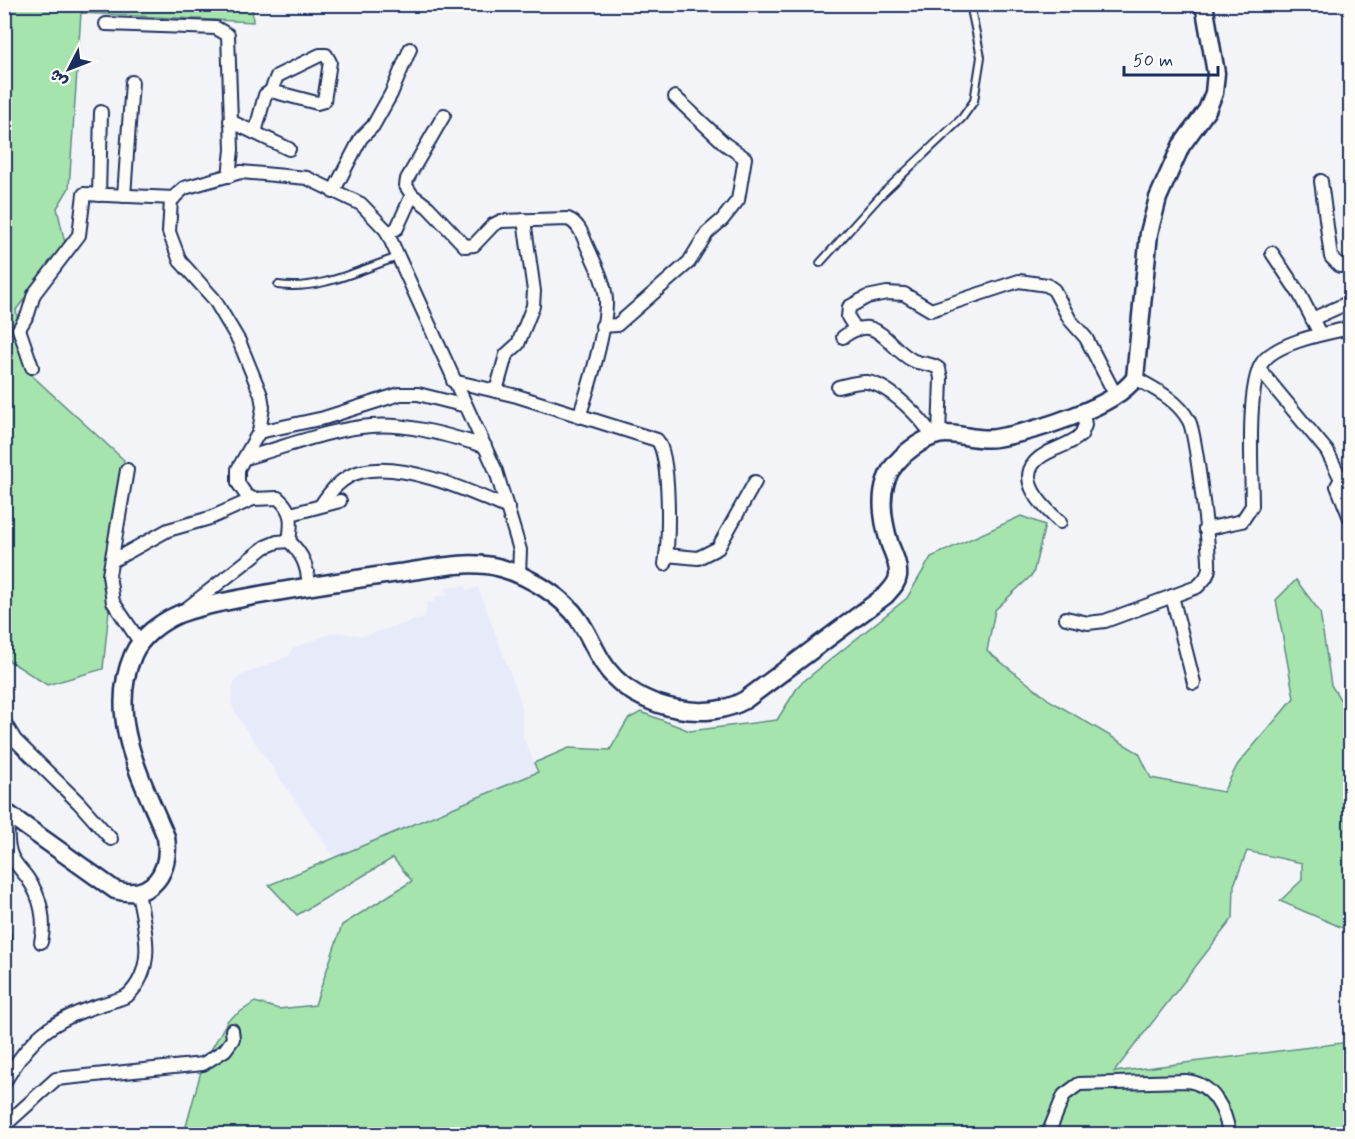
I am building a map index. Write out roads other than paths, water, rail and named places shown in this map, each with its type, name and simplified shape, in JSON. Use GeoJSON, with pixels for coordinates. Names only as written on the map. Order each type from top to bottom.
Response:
{"type":"FeatureCollection","features":[{"type":"Feature","properties":{"kind":"main road"},"geometry":{"type":"LineString","coordinates":[[6,813],[115,890],[129,894],[152,885],[160,876],[168,850],[166,837],[124,729],[122,714],[126,678],[140,642],[152,630],[178,615],[216,603],[309,585],[467,565],[501,568],[519,575],[566,605],[579,619],[602,663],[628,688],[679,708],[704,711],[731,708],[771,681],[894,587],[898,579],[898,568],[883,521],[882,508],[888,476],[896,463],[936,436],[995,439],[1083,412],[1116,396],[1135,378],[1149,233],[1158,198],[1181,146],[1207,110],[1214,93],[1216,74],[1204,4]]}},
{"type":"Feature","properties":{"kind":"street"},"geometry":{"type":"LineString","coordinates":[[106,24],[216,28],[225,32],[230,40],[229,176]]}},
{"type":"Feature","properties":{"kind":"street"},"geometry":{"type":"LineString","coordinates":[[333,192],[361,138],[374,126],[391,94],[410,49]]}},
{"type":"Feature","properties":{"kind":"street"},"geometry":{"type":"LineString","coordinates":[[255,133],[265,95],[271,91],[277,76],[301,63],[323,55],[330,59],[326,97],[322,103],[271,91]]}},
{"type":"Feature","properties":{"kind":"street"},"geometry":{"type":"LineString","coordinates":[[124,196],[132,82]]}},
{"type":"Feature","properties":{"kind":"street"},"geometry":{"type":"LineString","coordinates":[[602,326],[617,325],[689,262],[707,233],[722,220],[740,195],[740,177],[745,158],[725,144],[675,97]]}},
{"type":"Feature","properties":{"kind":"street"},"geometry":{"type":"LineString","coordinates":[[99,195],[101,112]]}},
{"type":"Feature","properties":{"kind":"street"},"geometry":{"type":"LineString","coordinates":[[444,115],[406,179],[406,186],[412,195],[428,207],[468,247],[474,245],[497,222],[568,219],[578,227],[604,291],[606,306],[579,417]]}},
{"type":"Feature","properties":{"kind":"street"},"geometry":{"type":"LineString","coordinates":[[230,121],[289,149]]}},
{"type":"Feature","properties":{"kind":"street"},"geometry":{"type":"LineString","coordinates":[[253,499],[246,495],[238,483],[238,469],[259,432],[263,407],[261,395],[239,341],[214,299],[180,261],[169,232],[171,200],[184,188],[241,172],[307,178],[361,204],[388,234],[453,381],[485,446],[508,508],[520,550],[519,575]]}},
{"type":"Feature","properties":{"kind":"street"},"geometry":{"type":"LineString","coordinates":[[1321,181],[1331,257],[1340,266],[1350,263]]}},
{"type":"Feature","properties":{"kind":"street"},"geometry":{"type":"LineString","coordinates":[[32,367],[19,329],[28,314],[34,294],[79,235],[84,194],[174,198]]}},
{"type":"Feature","properties":{"kind":"street"},"geometry":{"type":"LineString","coordinates":[[388,234],[397,228],[412,195]]}},
{"type":"Feature","properties":{"kind":"street"},"geometry":{"type":"LineString","coordinates":[[496,391],[505,357],[518,344],[533,306],[534,291],[524,220]]}},
{"type":"Feature","properties":{"kind":"street"},"geometry":{"type":"LineString","coordinates":[[1272,253],[1320,334]]}},
{"type":"Feature","properties":{"kind":"street"},"geometry":{"type":"LineString","coordinates":[[855,328],[848,317],[847,310],[851,305],[874,294],[904,294],[931,310],[1019,281],[1037,282],[1054,290],[1070,320],[1086,338],[1116,396]]}},
{"type":"Feature","properties":{"kind":"street"},"geometry":{"type":"LineString","coordinates":[[1312,319],[1350,302]]}},
{"type":"Feature","properties":{"kind":"street"},"geometry":{"type":"LineString","coordinates":[[843,337],[855,328],[874,329],[910,359],[931,364],[939,369],[936,436]]}},
{"type":"Feature","properties":{"kind":"street"},"geometry":{"type":"LineString","coordinates":[[1205,529],[1242,521],[1252,506],[1254,388],[1259,369],[1273,353],[1320,334],[1350,328]]}},
{"type":"Feature","properties":{"kind":"street"},"geometry":{"type":"LineString","coordinates":[[1259,369],[1314,433],[1346,476],[1337,490],[1350,519]]}},
{"type":"Feature","properties":{"kind":"street"},"geometry":{"type":"LineString","coordinates":[[1066,618],[1088,623],[1106,621],[1197,587],[1207,577],[1209,567],[1205,529],[1190,422],[1172,401],[1135,378]]}},
{"type":"Feature","properties":{"kind":"street"},"geometry":{"type":"LineString","coordinates":[[453,381],[496,391],[579,417],[651,436],[661,445],[666,481],[666,559],[698,558],[718,548],[755,482]]}},
{"type":"Feature","properties":{"kind":"street"},"geometry":{"type":"LineString","coordinates":[[838,387],[865,382],[875,384],[920,417],[936,436]]}},
{"type":"Feature","properties":{"kind":"street"},"geometry":{"type":"LineString","coordinates":[[259,432],[324,418],[400,394],[418,394],[466,406]]}},
{"type":"Feature","properties":{"kind":"street"},"geometry":{"type":"LineString","coordinates":[[1060,522],[1037,502],[1032,492],[1031,470],[1040,457],[1081,435],[1084,425],[1083,412]]}},
{"type":"Feature","properties":{"kind":"street"},"geometry":{"type":"LineString","coordinates":[[245,458],[349,429],[374,426],[417,429],[485,446]]}},
{"type":"Feature","properties":{"kind":"street"},"geometry":{"type":"LineString","coordinates":[[127,470],[109,575],[113,602],[140,642]]}},
{"type":"Feature","properties":{"kind":"street"},"geometry":{"type":"LineString","coordinates":[[321,505],[331,490],[344,480],[359,472],[376,470],[404,473],[442,482],[508,508]]}},
{"type":"Feature","properties":{"kind":"street"},"geometry":{"type":"LineString","coordinates":[[112,561],[168,530],[210,518],[253,499],[278,498],[291,514],[289,541],[301,553],[307,565],[309,585]]}},
{"type":"Feature","properties":{"kind":"street"},"geometry":{"type":"LineString","coordinates":[[291,514],[340,501]]}},
{"type":"Feature","properties":{"kind":"street"},"geometry":{"type":"LineString","coordinates":[[178,615],[265,548],[277,542],[289,541]]}},
{"type":"Feature","properties":{"kind":"street"},"geometry":{"type":"LineString","coordinates":[[1172,596],[1194,683]]}},
{"type":"Feature","properties":{"kind":"street"},"geometry":{"type":"LineString","coordinates":[[4,722],[15,740],[80,803],[111,839]]}},
{"type":"Feature","properties":{"kind":"street"},"geometry":{"type":"LineString","coordinates":[[6,813],[8,845],[15,863],[32,885],[38,898],[44,924],[41,942]]}},
{"type":"Feature","properties":{"kind":"street"},"geometry":{"type":"LineString","coordinates":[[4,1083],[19,1058],[41,1032],[53,1024],[127,996],[135,990],[146,966],[147,951],[138,892]]}},
{"type":"Feature","properties":{"kind":"street"},"geometry":{"type":"LineString","coordinates":[[4,1126],[56,1079],[203,1064],[229,1044],[233,1039],[232,1030]]}},
{"type":"Feature","properties":{"kind":"street"},"geometry":{"type":"LineString","coordinates":[[1048,1134],[1064,1095],[1079,1083],[1186,1081],[1201,1085],[1223,1108],[1229,1134]]}},
{"type":"Feature","properties":{"kind":"lane"},"geometry":{"type":"LineString","coordinates":[[820,263],[882,194],[962,118],[974,101],[981,57],[971,9],[966,4]]}},
{"type":"Feature","properties":{"kind":"lane"},"geometry":{"type":"LineString","coordinates":[[278,285],[294,287],[316,285],[399,256]]}}]}
